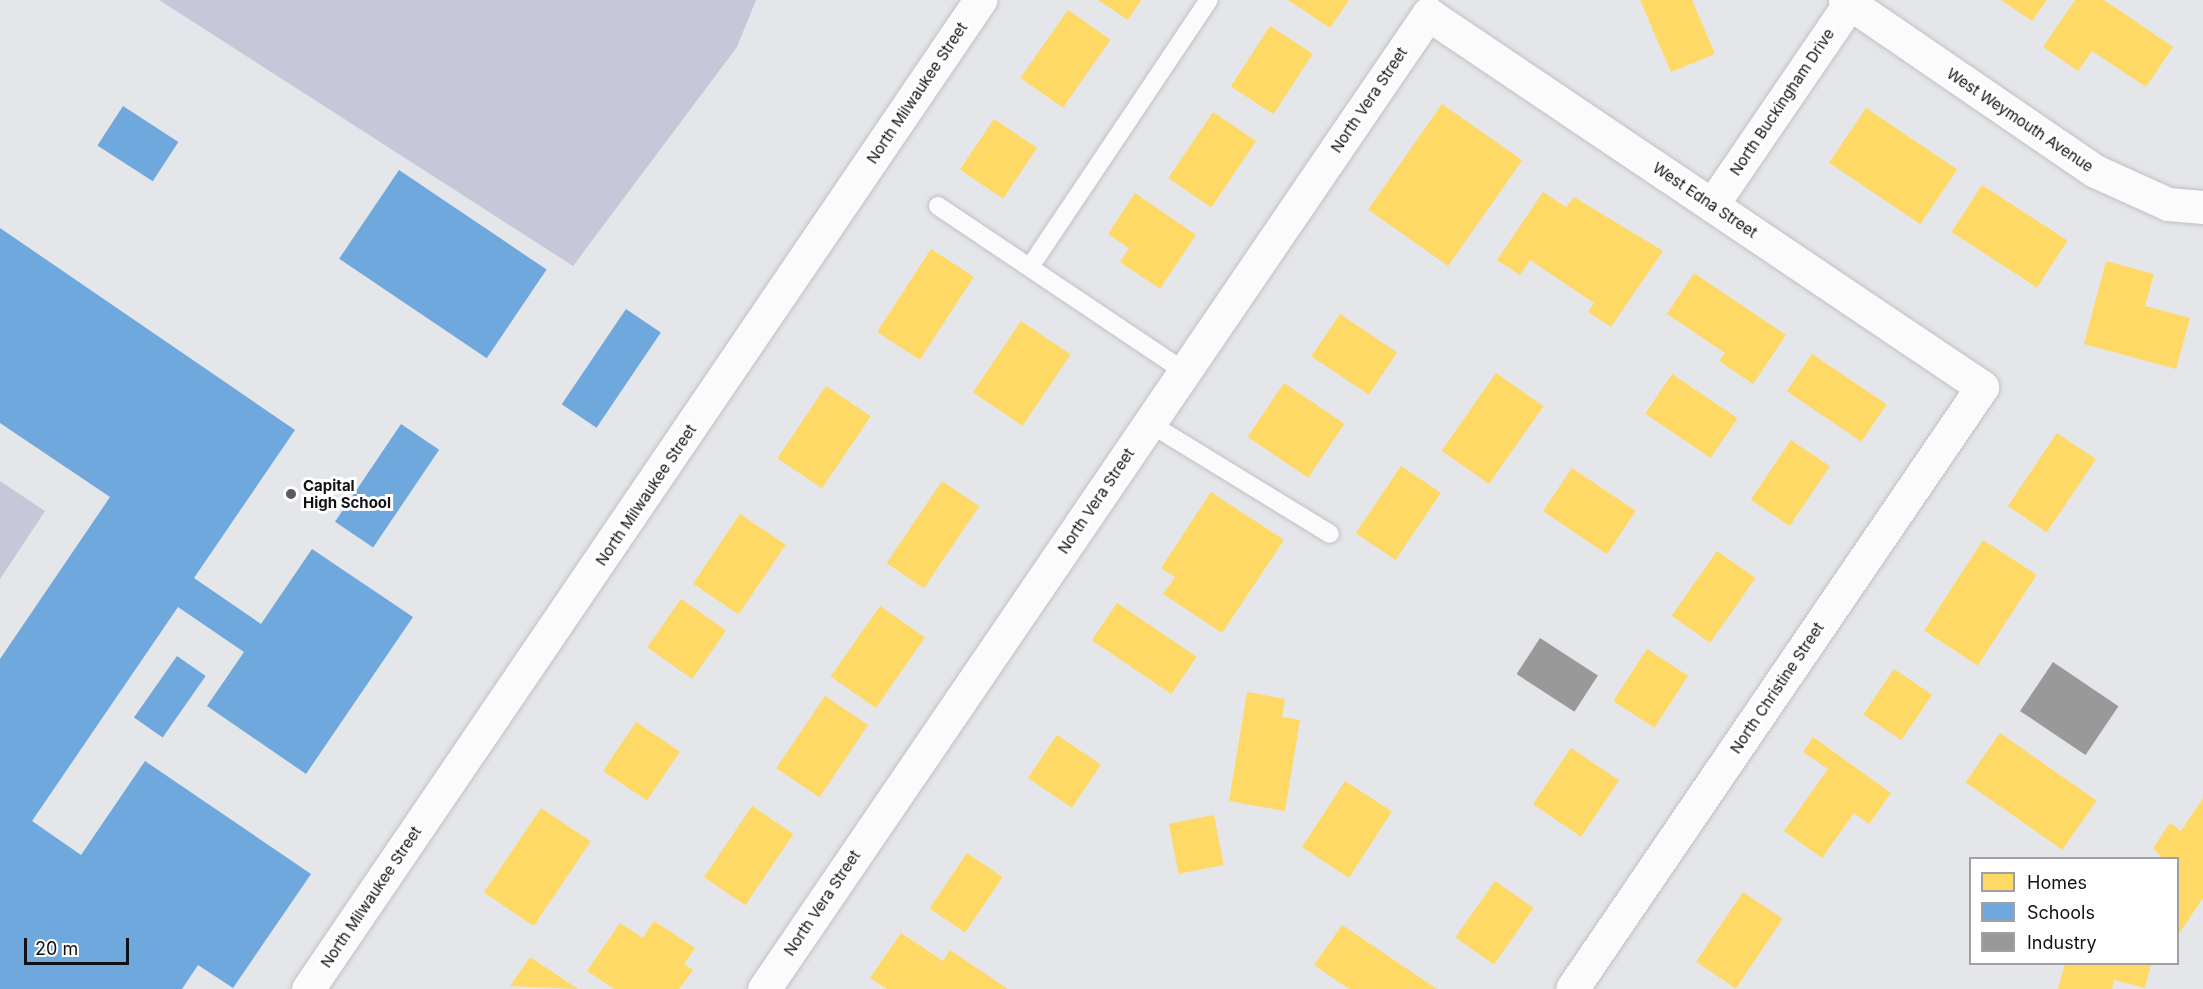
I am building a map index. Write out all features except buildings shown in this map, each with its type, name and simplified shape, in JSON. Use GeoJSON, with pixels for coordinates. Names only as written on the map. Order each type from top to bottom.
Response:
{"type":"FeatureCollection","features":[{"type":"Feature","properties":{"kind":"street","name":"North Milwaukee Street"},"geometry":{"type":"LineString","coordinates":[[308,989],[980,0]]}},
{"type":"Feature","properties":{"kind":"street","name":"North Buckingham Drive"},"geometry":{"type":"LineString","coordinates":[[1712,205],[1847,2]]}},
{"type":"Feature","properties":{"kind":"street","name":"West Weymouth Avenue"},"geometry":{"type":"LineString","coordinates":[[1847,2],[2095,171],[2168,204],[2203,207]]}},
{"type":"Feature","properties":{"kind":"street","name":"West Edna Street"},"geometry":{"type":"LineString","coordinates":[[1428,14],[1982,387]]}},
{"type":"Feature","properties":{"kind":"street","name":"North Vera Street"},"geometry":{"type":"LineString","coordinates":[[764,989],[1428,14]]}},
{"type":"Feature","properties":{"kind":"street","name":"North Christine Street"},"geometry":{"type":"LineString","coordinates":[[1572,989],[1982,387]]}},
{"type":"Feature","properties":{"kind":"lane"},"geometry":{"type":"LineString","coordinates":[[1030,267],[1209,0]]}},
{"type":"Feature","properties":{"kind":"lane"},"geometry":{"type":"LineString","coordinates":[[938,206],[1184,371]]}},
{"type":"Feature","properties":{"kind":"lane"},"geometry":{"type":"LineString","coordinates":[[1149,423],[1330,534]]}},
{"type":"Feature","properties":{"kind":"shaded area"},"geometry":{"type":"Polygon","coordinates":[[[159,0],[756,0],[737,47],[573,266],[159,0]]]}},
{"type":"Feature","properties":{"kind":"shaded area"},"geometry":{"type":"Polygon","coordinates":[[[0,481],[45,511],[0,579],[0,481]]]}},
{"type":"Feature","properties":{"kind":"place","name":"Capital High School"},"geometry":{"type":"Point","coordinates":[291,494]}}]}
